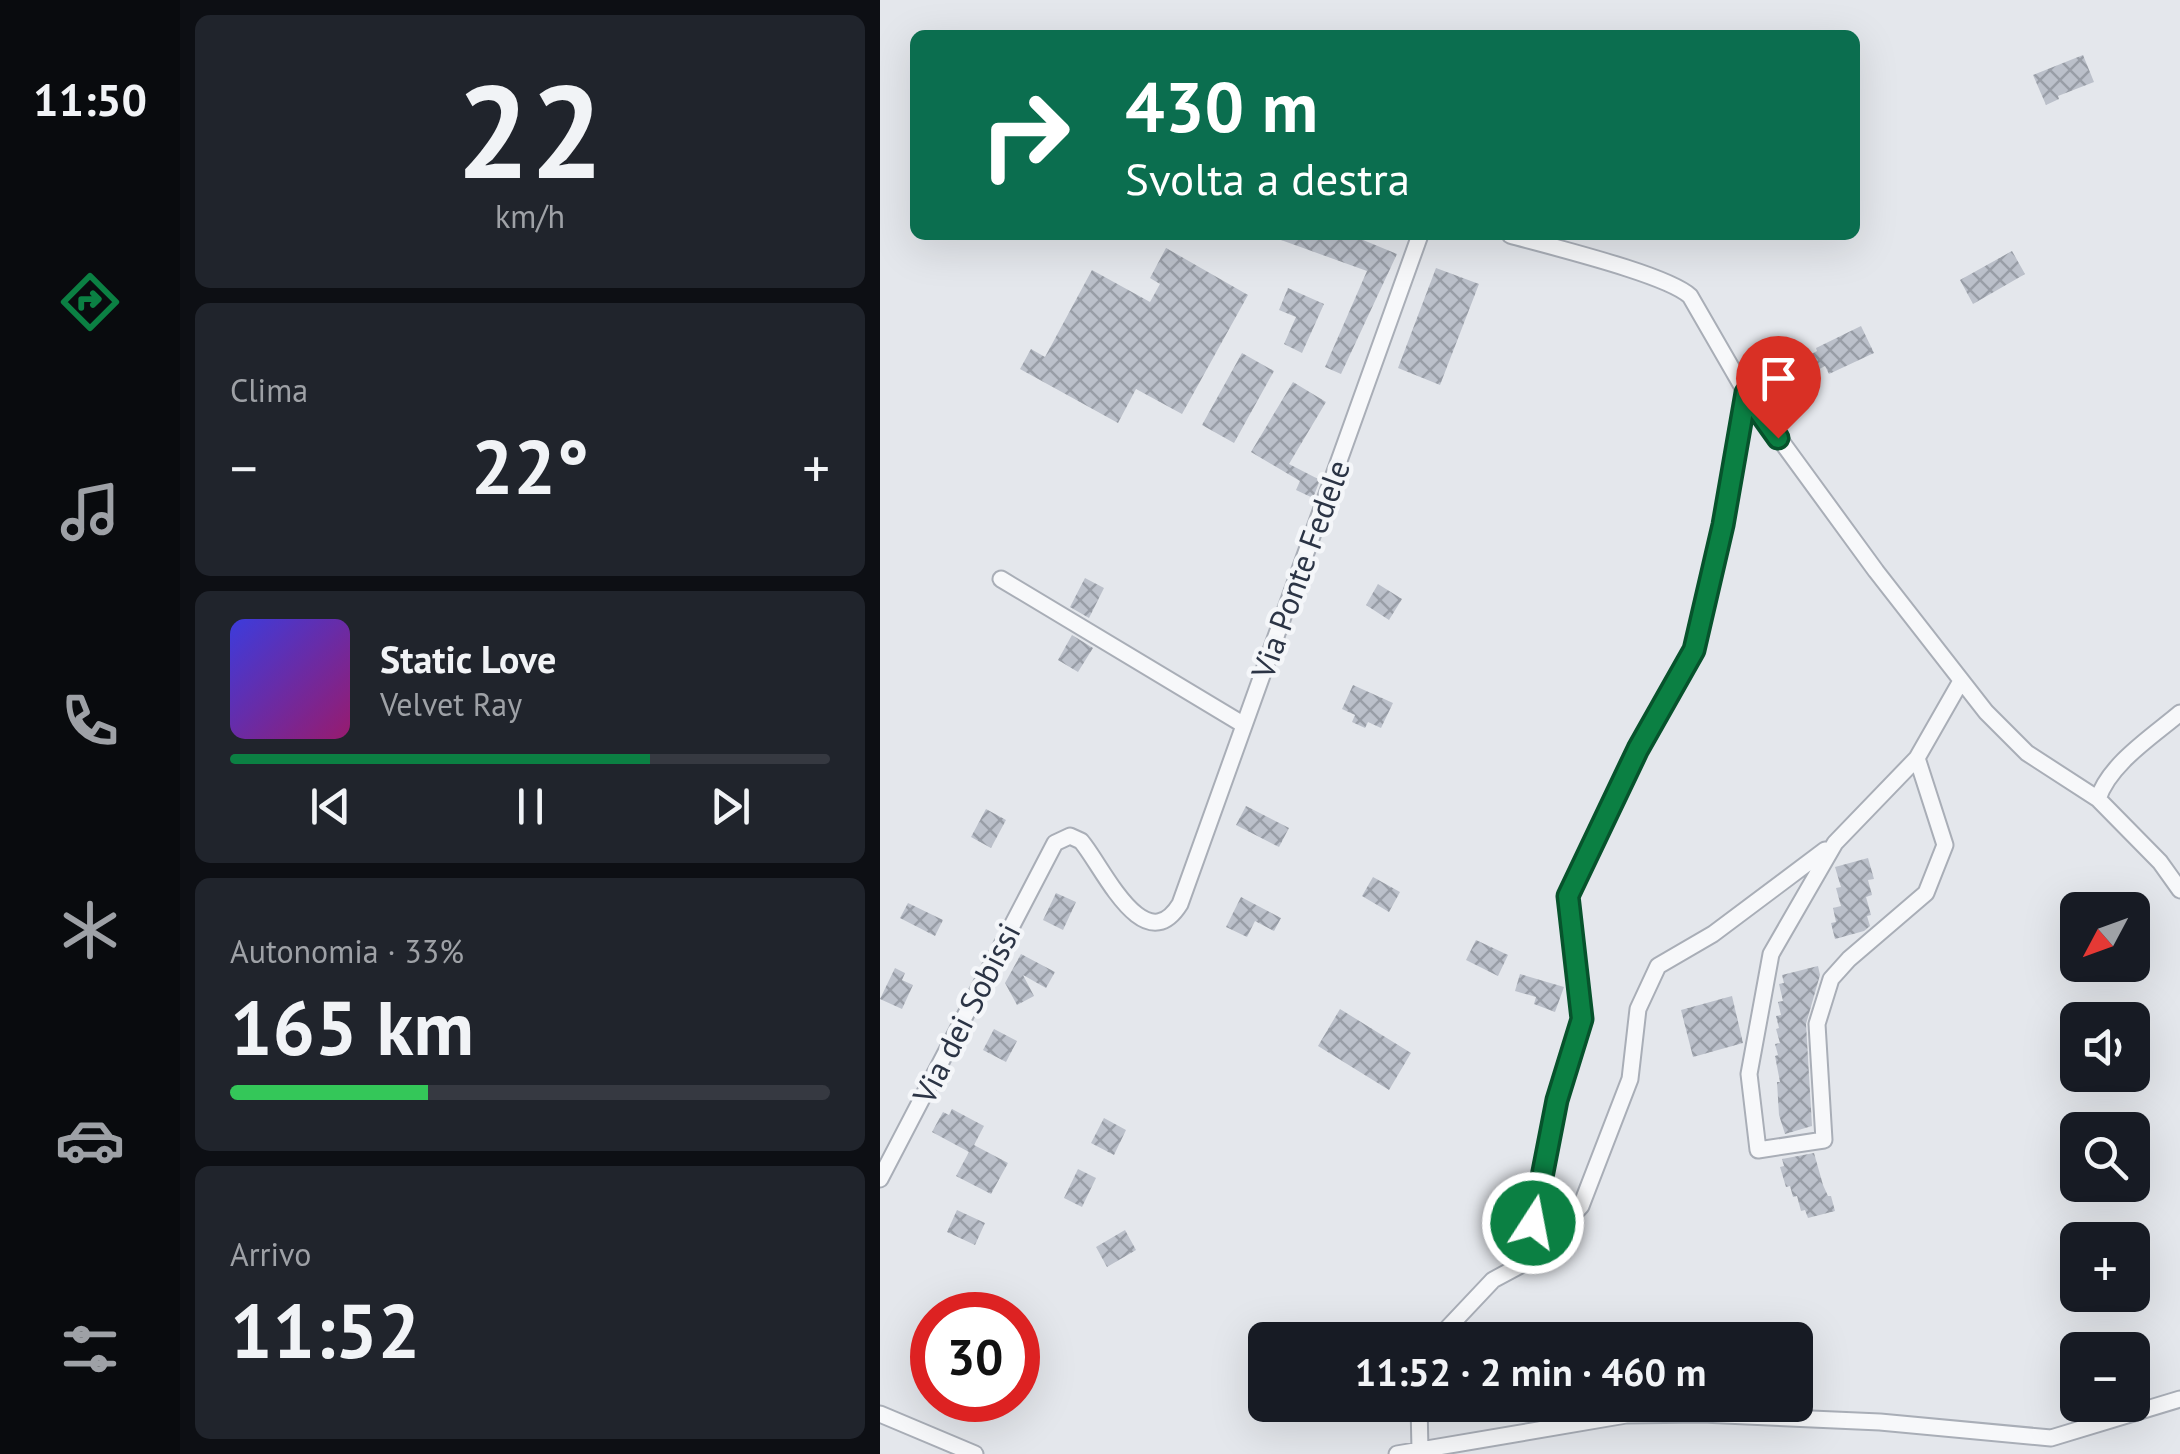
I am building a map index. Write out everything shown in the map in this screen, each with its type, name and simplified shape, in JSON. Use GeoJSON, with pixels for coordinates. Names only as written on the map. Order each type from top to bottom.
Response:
{"type":"FeatureCollection","features":[{"type":"Feature","properties":{"kind":"street","name":"Via Ponte Fedele"},"geometry":{"type":"LineString","coordinates":[[1053,846],[1065,837],[1081,841],[1127,906],[1144,921],[1154,923],[1169,918],[1180,904],[1418,240]]}},
{"type":"Feature","properties":{"kind":"street"},"geometry":{"type":"LineString","coordinates":[[1526,240],[1683,289],[1709,324],[1746,393],[1960,681],[2017,744],[2098,799],[2160,862],[2180,890]]}},
{"type":"Feature","properties":{"kind":"street"},"geometry":{"type":"LineString","coordinates":[[1552,1238],[1533,1223],[1557,1100],[1582,1019],[1568,896],[1638,749],[1694,650],[1723,525],[1746,393]]}},
{"type":"Feature","properties":{"kind":"street"},"geometry":{"type":"LineString","coordinates":[[1001,579],[1244,724]]}},
{"type":"Feature","properties":{"kind":"street"},"geometry":{"type":"LineString","coordinates":[[1453,1322],[1493,1280],[1530,1260],[1581,1206],[1630,1079],[1638,1009],[1658,966],[1713,934],[1834,843],[1917,758],[1960,681]]}},
{"type":"Feature","properties":{"kind":"street"},"geometry":{"type":"LineString","coordinates":[[2098,799],[2103,786],[2129,758],[2180,713]]}},
{"type":"Feature","properties":{"kind":"street"},"geometry":{"type":"LineString","coordinates":[[1834,843],[1771,954],[1749,1074],[1758,1150],[1824,1140],[1817,1024],[1831,979],[1848,959],[1926,893],[1945,846],[1917,758]]}},
{"type":"Feature","properties":{"kind":"street","name":"Via dei Sobissi"},"geometry":{"type":"LineString","coordinates":[[880,1179],[1053,846]]}},
{"type":"Feature","properties":{"kind":"street"},"geometry":{"type":"LineString","coordinates":[[1398,1454],[1587,1421],[1664,1414],[1880,1422],[2050,1438],[2180,1399]]}},
{"type":"Feature","properties":{"kind":"street"},"geometry":{"type":"LineString","coordinates":[[880,1414],[975,1454]]}},
{"type":"Feature","properties":{"kind":"street"},"geometry":{"type":"LineString","coordinates":[[1420,1422],[1420,1450]]}},
{"type":"Feature","properties":{"kind":"building"},"geometry":{"type":"Polygon","coordinates":[[[2083,55],[2094,82],[2046,105],[2033,75],[2083,55]]]}},
{"type":"Feature","properties":{"kind":"building"},"geometry":{"type":"Polygon","coordinates":[[[1281,240],[1363,240],[1397,254],[1341,374],[1325,367],[1367,271],[1281,240]]]}},
{"type":"Feature","properties":{"kind":"building"},"geometry":{"type":"Polygon","coordinates":[[[1166,248],[1248,295],[1182,414],[1136,389],[1118,423],[1020,369],[1031,349],[1045,357],[1092,270],[1150,302],[1160,284],[1150,278],[1166,248]]]}},
{"type":"Feature","properties":{"kind":"building"},"geometry":{"type":"Polygon","coordinates":[[[2012,251],[2025,274],[1973,304],[1960,280],[2012,251]]]}},
{"type":"Feature","properties":{"kind":"building"},"geometry":{"type":"Polygon","coordinates":[[[1436,268],[1479,284],[1440,385],[1398,368],[1436,268]]]}},
{"type":"Feature","properties":{"kind":"building"},"geometry":{"type":"Polygon","coordinates":[[[1288,288],[1324,304],[1302,353],[1284,344],[1296,317],[1279,310],[1288,288]]]}},
{"type":"Feature","properties":{"kind":"building"},"geometry":{"type":"Polygon","coordinates":[[[1861,326],[1874,353],[1829,374],[1825,366],[1793,383],[1785,368],[1861,326]]]}},
{"type":"Feature","properties":{"kind":"building"},"geometry":{"type":"Polygon","coordinates":[[[1242,353],[1274,371],[1234,443],[1202,425],[1242,353]]]}},
{"type":"Feature","properties":{"kind":"building"},"geometry":{"type":"Polygon","coordinates":[[[1293,382],[1326,402],[1289,464],[1320,480],[1313,498],[1296,490],[1300,481],[1251,452],[1293,382]]]}},
{"type":"Feature","properties":{"kind":"building"},"geometry":{"type":"Polygon","coordinates":[[[1085,578],[1104,588],[1089,618],[1070,607],[1085,578]]]}},
{"type":"Feature","properties":{"kind":"building"},"geometry":{"type":"Polygon","coordinates":[[[1378,584],[1402,599],[1389,620],[1366,605],[1378,584]]]}},
{"type":"Feature","properties":{"kind":"building"},"geometry":{"type":"Polygon","coordinates":[[[1072,635],[1093,648],[1078,672],[1058,660],[1072,635]]]}},
{"type":"Feature","properties":{"kind":"building"},"geometry":{"type":"Polygon","coordinates":[[[1353,685],[1393,703],[1381,728],[1368,722],[1365,728],[1352,722],[1355,715],[1342,709],[1353,685]]]}},
{"type":"Feature","properties":{"kind":"building"},"geometry":{"type":"Polygon","coordinates":[[[1246,806],[1289,828],[1279,847],[1236,825],[1246,806]]]}},
{"type":"Feature","properties":{"kind":"building"},"geometry":{"type":"Polygon","coordinates":[[[986,809],[1006,820],[991,848],[971,837],[986,809]]]}},
{"type":"Feature","properties":{"kind":"building"},"geometry":{"type":"Polygon","coordinates":[[[1868,858],[1874,879],[1868,880],[1872,895],[1866,897],[1870,926],[1835,939],[1831,923],[1836,922],[1833,908],[1841,906],[1836,888],[1841,887],[1835,867],[1868,858]]]}},
{"type":"Feature","properties":{"kind":"building"},"geometry":{"type":"Polygon","coordinates":[[[1373,877],[1400,892],[1389,912],[1362,896],[1373,877]]]}},
{"type":"Feature","properties":{"kind":"building"},"geometry":{"type":"Polygon","coordinates":[[[1056,893],[1076,902],[1063,930],[1043,920],[1056,893]]]}},
{"type":"Feature","properties":{"kind":"building"},"geometry":{"type":"Polygon","coordinates":[[[1241,897],[1281,918],[1274,931],[1255,921],[1247,937],[1226,927],[1241,897]]]}},
{"type":"Feature","properties":{"kind":"building"},"geometry":{"type":"Polygon","coordinates":[[[908,903],[943,920],[935,936],[900,918],[908,903]]]}},
{"type":"Feature","properties":{"kind":"building"},"geometry":{"type":"Polygon","coordinates":[[[1476,940],[1508,955],[1498,976],[1466,960],[1476,940]]]}},
{"type":"Feature","properties":{"kind":"building"},"geometry":{"type":"Polygon","coordinates":[[[1021,954],[1055,972],[1046,988],[1023,975],[1034,996],[1017,1005],[1005,983],[1021,954]]]}},
{"type":"Feature","properties":{"kind":"building"},"geometry":{"type":"Polygon","coordinates":[[[1818,966],[1820,975],[1806,1024],[1812,1126],[1785,1134],[1779,1115],[1780,1082],[1775,1056],[1775,1044],[1780,1043],[1776,1029],[1776,1016],[1781,1015],[1778,1002],[1783,1001],[1779,984],[1784,983],[1782,975],[1818,966]]]}},
{"type":"Feature","properties":{"kind":"building"},"geometry":{"type":"Polygon","coordinates":[[[895,968],[905,973],[902,980],[913,985],[902,1009],[880,999],[895,968]]]}},
{"type":"Feature","properties":{"kind":"building"},"geometry":{"type":"Polygon","coordinates":[[[1520,974],[1564,987],[1555,1012],[1534,1004],[1536,997],[1515,991],[1520,974]]]}},
{"type":"Feature","properties":{"kind":"building"},"geometry":{"type":"Polygon","coordinates":[[[1732,996],[1743,1043],[1693,1057],[1681,1010],[1732,996]]]}},
{"type":"Feature","properties":{"kind":"building"},"geometry":{"type":"Polygon","coordinates":[[[1340,1009],[1411,1053],[1389,1090],[1318,1046],[1340,1009]]]}},
{"type":"Feature","properties":{"kind":"building"},"geometry":{"type":"Polygon","coordinates":[[[994,1029],[1017,1041],[1006,1062],[983,1050],[994,1029]]]}},
{"type":"Feature","properties":{"kind":"building"},"geometry":{"type":"Polygon","coordinates":[[[952,1109],[984,1126],[974,1145],[1008,1163],[991,1194],[956,1176],[969,1152],[932,1132],[943,1112],[949,1115],[952,1109]]]}},
{"type":"Feature","properties":{"kind":"building"},"geometry":{"type":"Polygon","coordinates":[[[1104,1118],[1126,1130],[1114,1155],[1091,1143],[1104,1118]]]}},
{"type":"Feature","properties":{"kind":"building"},"geometry":{"type":"Polygon","coordinates":[[[1814,1153],[1835,1211],[1808,1218],[1790,1186],[1786,1187],[1780,1167],[1784,1166],[1782,1159],[1814,1153]]]}},
{"type":"Feature","properties":{"kind":"building"},"geometry":{"type":"Polygon","coordinates":[[[1078,1169],[1096,1178],[1082,1207],[1064,1198],[1078,1169]]]}},
{"type":"Feature","properties":{"kind":"building"},"geometry":{"type":"Polygon","coordinates":[[[957,1210],[985,1223],[975,1245],[947,1232],[957,1210]]]}},
{"type":"Feature","properties":{"kind":"building"},"geometry":{"type":"Polygon","coordinates":[[[1125,1230],[1136,1250],[1107,1267],[1096,1247],[1125,1230]]]}},
{"type":"Feature","properties":{"kind":"route"},"geometry":{"type":"LineString","coordinates":[[1533,1223],[1557,1100],[1582,1019],[1568,896],[1638,749],[1694,650],[1723,525],[1746,393],[1778,438]]}}]}
